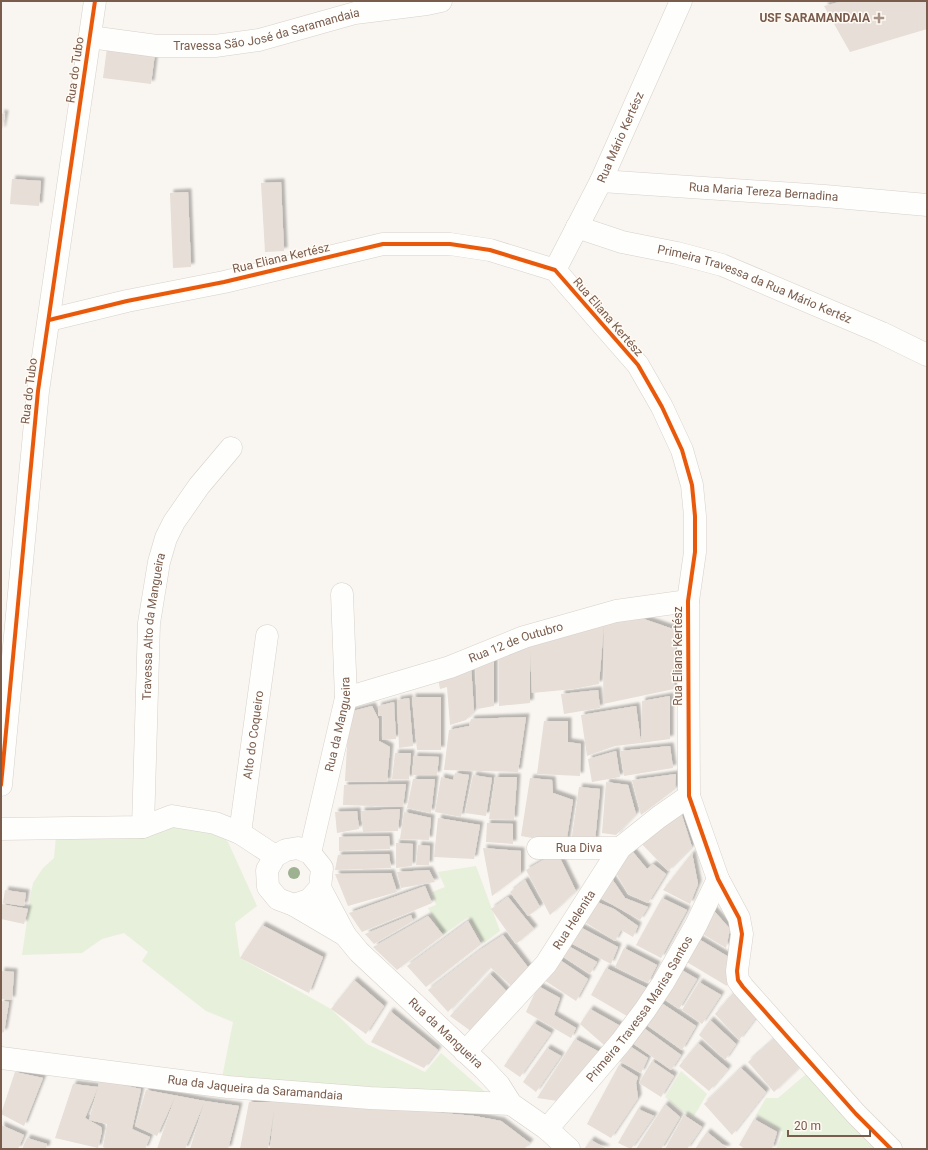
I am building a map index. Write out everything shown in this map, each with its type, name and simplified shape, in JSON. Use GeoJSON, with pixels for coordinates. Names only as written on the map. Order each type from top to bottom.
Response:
{"type":"FeatureCollection","features":[{"type":"Feature","properties":{"kind":"street","name":"Rua do Tubo"},"geometry":{"type":"LineString","coordinates":[[1,785],[38,391],[95,1]]}},
{"type":"Feature","properties":{"kind":"street","name":"Travessa São José da Saramandaia"},"geometry":{"type":"LineString","coordinates":[[90,37],[157,46],[215,46],[259,40],[355,13],[441,1]]}},
{"type":"Feature","properties":{"kind":"street","name":"Rua Mário Kertész"},"geometry":{"type":"LineString","coordinates":[[555,270],[601,180],[681,1]]}},
{"type":"Feature","properties":{"kind":"street","name":"Rua Maria Tereza Bernadina"},"geometry":{"type":"LineString","coordinates":[[601,180],[927,205]]}},
{"type":"Feature","properties":{"kind":"street","name":"Primeira Travessa da Rua Mário Kertéz"},"geometry":{"type":"LineString","coordinates":[[577,227],[622,242],[677,253],[722,265],[882,333],[927,355]]}},
{"type":"Feature","properties":{"kind":"street","name":"Rua Eliana Kertész"},"geometry":{"type":"LineString","coordinates":[[49,320],[127,300],[224,282],[383,244],[450,244],[490,250],[555,270],[638,365],[662,407],[682,450],[692,484],[695,516],[695,552],[688,601],[689,796],[718,879],[739,918],[742,934],[737,971],[738,980],[856,1114],[891,1149]]}},
{"type":"Feature","properties":{"kind":"street","name":"Travessa Alto da Mangueira"},"geometry":{"type":"LineString","coordinates":[[143,827],[148,623],[159,562],[166,538],[174,522],[199,486],[231,448]]}},
{"type":"Feature","properties":{"kind":"street","name":"Rua da Mangueira"},"geometry":{"type":"LineString","coordinates":[[310,853],[346,698],[342,594]]}},
{"type":"Feature","properties":{"kind":"street","name":"Rua 12 de Outubro"},"geometry":{"type":"LineString","coordinates":[[346,698],[450,667],[524,637],[616,611],[688,601]]}},
{"type":"Feature","properties":{"kind":"street","name":"Alto do Coqueiro"},"geometry":{"type":"LineString","coordinates":[[240,833],[267,636]]}},
{"type":"Feature","properties":{"kind":"street","name":"Rua Helenita"},"geometry":{"type":"LineString","coordinates":[[465,1052],[546,964],[620,848],[659,817],[689,796]]}},
{"type":"Feature","properties":{"kind":"street"},"geometry":{"type":"LineString","coordinates":[[1,828],[143,827],[172,816],[215,823],[240,833],[275,856]]}},
{"type":"Feature","properties":{"kind":"street"},"geometry":{"type":"LineString","coordinates":[[298,848],[310,853],[322,868],[320,888],[309,900],[294,905],[278,899],[268,887],[267,870],[275,856],[286,850],[298,848]]}},
{"type":"Feature","properties":{"kind":"street","name":"Rua Diva"},"geometry":{"type":"LineString","coordinates":[[538,848],[620,848]]}},
{"type":"Feature","properties":{"kind":"street","name":"Primeira Travessa Marisa Santos"},"geometry":{"type":"LineString","coordinates":[[547,1129],[621,1042],[645,1010],[663,983],[696,925],[718,879]]}},
{"type":"Feature","properties":{"kind":"street","name":"Rua da Mangueira"},"geometry":{"type":"LineString","coordinates":[[320,888],[345,935],[358,952],[499,1085],[511,1104],[547,1129]]}},
{"type":"Feature","properties":{"kind":"street","name":"Rua da Mangueira"},"geometry":{"type":"LineString","coordinates":[[294,905],[345,935]]}},
{"type":"Feature","properties":{"kind":"street","name":"Rua da Jaqueira da Saramandaia"},"geometry":{"type":"LineString","coordinates":[[1,1058],[228,1087],[370,1098],[511,1104]]}},
{"type":"Feature","properties":{"kind":"street"},"geometry":{"type":"LineString","coordinates":[[547,1129],[569,1149]]}},
{"type":"Feature","properties":{"kind":"green space"},"geometry":{"type":"Polygon","coordinates":[[[174,820],[214,828],[228,842],[257,906],[235,923],[240,958],[331,1009],[367,1044],[425,1072],[441,1053],[497,1101],[222,1078],[233,1022],[206,1011],[142,961],[148,952],[124,933],[102,939],[82,953],[22,955],[33,883],[43,868],[54,858],[56,836],[174,820]]]}},
{"type":"Feature","properties":{"kind":"green space"},"geometry":{"type":"Polygon","coordinates":[[[476,866],[500,931],[484,943],[468,917],[443,935],[428,908],[436,905],[432,892],[445,887],[438,872],[476,866]]]}},
{"type":"Feature","properties":{"kind":"green space"},"geometry":{"type":"Polygon","coordinates":[[[811,1070],[882,1149],[776,1149],[783,1132],[756,1115],[766,1098],[778,1098],[811,1070]]]}},
{"type":"Feature","properties":{"kind":"green space"},"geometry":{"type":"Polygon","coordinates":[[[681,1071],[707,1094],[694,1116],[682,1111],[665,1097],[681,1071]]]}},
{"type":"Feature","properties":{"kind":"building","name":"USF SARAMANDAIA"},"geometry":{"type":"Polygon","coordinates":[[[843,1],[927,1],[927,29],[850,52],[824,6],[843,1]]]}},
{"type":"Feature","properties":{"kind":"building"},"geometry":{"type":"Polygon","coordinates":[[[107,48],[155,53],[151,84],[103,78],[107,48]]]}},
{"type":"Feature","properties":{"kind":"building"},"geometry":{"type":"Polygon","coordinates":[[[1,113],[5,114],[2,130],[1,130],[1,113]]]}},
{"type":"Feature","properties":{"kind":"building"},"geometry":{"type":"Polygon","coordinates":[[[12,179],[41,181],[39,206],[10,204],[12,179]]]}},
{"type":"Feature","properties":{"kind":"building"},"geometry":{"type":"Polygon","coordinates":[[[281,182],[284,251],[265,252],[261,183],[281,182]]]}},
{"type":"Feature","properties":{"kind":"building"},"geometry":{"type":"Polygon","coordinates":[[[188,192],[191,267],[173,268],[170,193],[188,192]]]}},
{"type":"Feature","properties":{"kind":"building"},"geometry":{"type":"Polygon","coordinates":[[[635,616],[676,630],[674,689],[603,704],[604,625],[599,684],[574,689],[532,693],[530,652],[530,703],[499,706],[499,650],[635,616]]]}},
{"type":"Feature","properties":{"kind":"building"},"geometry":{"type":"Polygon","coordinates":[[[494,653],[494,706],[477,709],[475,662],[494,653]]]}},
{"type":"Feature","properties":{"kind":"building"},"geometry":{"type":"Polygon","coordinates":[[[471,665],[474,711],[466,720],[450,725],[447,687],[440,689],[438,678],[471,665]]]}},
{"type":"Feature","properties":{"kind":"building"},"geometry":{"type":"Polygon","coordinates":[[[598,690],[600,708],[564,714],[561,694],[598,690]]]}},
{"type":"Feature","properties":{"kind":"building"},"geometry":{"type":"Polygon","coordinates":[[[670,696],[670,739],[641,743],[642,701],[670,696]]]}},
{"type":"Feature","properties":{"kind":"building"},"geometry":{"type":"Polygon","coordinates":[[[412,697],[441,697],[441,750],[417,750],[412,697]]]}},
{"type":"Feature","properties":{"kind":"building"},"geometry":{"type":"Polygon","coordinates":[[[409,698],[413,746],[399,748],[397,700],[409,698]]]}},
{"type":"Feature","properties":{"kind":"building"},"geometry":{"type":"Polygon","coordinates":[[[394,702],[396,739],[382,740],[383,716],[378,716],[378,706],[394,702]]]}},
{"type":"Feature","properties":{"kind":"building"},"geometry":{"type":"Polygon","coordinates":[[[372,706],[379,720],[379,741],[390,747],[387,782],[345,781],[349,712],[372,706]]]}},
{"type":"Feature","properties":{"kind":"building"},"geometry":{"type":"Polygon","coordinates":[[[636,706],[641,743],[615,746],[587,756],[581,715],[636,706]]]}},
{"type":"Feature","properties":{"kind":"building"},"geometry":{"type":"Polygon","coordinates":[[[526,717],[518,772],[444,770],[449,730],[469,726],[471,719],[526,717]]]}},
{"type":"Feature","properties":{"kind":"building"},"geometry":{"type":"Polygon","coordinates":[[[544,721],[568,721],[568,742],[581,744],[580,776],[537,774],[544,721]]]}},
{"type":"Feature","properties":{"kind":"building"},"geometry":{"type":"Polygon","coordinates":[[[670,746],[673,768],[624,776],[620,751],[670,746]]]}},
{"type":"Feature","properties":{"kind":"building"},"geometry":{"type":"Polygon","coordinates":[[[616,751],[620,777],[592,782],[588,759],[616,751]]]}},
{"type":"Feature","properties":{"kind":"building"},"geometry":{"type":"Polygon","coordinates":[[[395,753],[411,753],[409,779],[392,779],[395,753]]]}},
{"type":"Feature","properties":{"kind":"building"},"geometry":{"type":"Polygon","coordinates":[[[414,756],[439,757],[437,775],[412,775],[414,756]]]}},
{"type":"Feature","properties":{"kind":"building"},"geometry":{"type":"Polygon","coordinates":[[[455,773],[469,775],[461,817],[435,812],[441,777],[453,780],[455,773]]]}},
{"type":"Feature","properties":{"kind":"building"},"geometry":{"type":"Polygon","coordinates":[[[676,774],[675,789],[641,815],[632,780],[676,774]]]}},
{"type":"Feature","properties":{"kind":"building"},"geometry":{"type":"Polygon","coordinates":[[[473,775],[492,778],[486,816],[465,813],[473,775]]]}},
{"type":"Feature","properties":{"kind":"building"},"geometry":{"type":"Polygon","coordinates":[[[495,777],[517,777],[514,820],[489,819],[495,777]]]}},
{"type":"Feature","properties":{"kind":"building"},"geometry":{"type":"Polygon","coordinates":[[[530,778],[552,780],[553,793],[573,800],[566,844],[521,836],[530,778]]]}},
{"type":"Feature","properties":{"kind":"building"},"geometry":{"type":"Polygon","coordinates":[[[413,779],[435,779],[431,813],[407,808],[413,779]]]}},
{"type":"Feature","properties":{"kind":"building"},"geometry":{"type":"Polygon","coordinates":[[[606,782],[628,785],[636,814],[616,835],[602,833],[606,782]]]}},
{"type":"Feature","properties":{"kind":"building"},"geometry":{"type":"Polygon","coordinates":[[[406,784],[403,807],[343,805],[344,785],[406,784]]]}},
{"type":"Feature","properties":{"kind":"building"},"geometry":{"type":"Polygon","coordinates":[[[579,787],[600,789],[595,841],[571,843],[579,787]]]}},
{"type":"Feature","properties":{"kind":"building"},"geometry":{"type":"Polygon","coordinates":[[[679,806],[692,847],[668,871],[636,838],[679,806]]]}},
{"type":"Feature","properties":{"kind":"building"},"geometry":{"type":"Polygon","coordinates":[[[400,809],[398,831],[363,832],[361,811],[400,809]]]}},
{"type":"Feature","properties":{"kind":"building"},"geometry":{"type":"Polygon","coordinates":[[[357,811],[359,829],[337,833],[335,812],[357,811]]]}},
{"type":"Feature","properties":{"kind":"building"},"geometry":{"type":"Polygon","coordinates":[[[404,812],[431,818],[429,840],[400,839],[404,812]]]}},
{"type":"Feature","properties":{"kind":"building"},"geometry":{"type":"Polygon","coordinates":[[[438,818],[480,825],[474,859],[434,857],[438,818]]]}},
{"type":"Feature","properties":{"kind":"building"},"geometry":{"type":"Polygon","coordinates":[[[487,823],[513,824],[513,844],[486,842],[487,823]]]}},
{"type":"Feature","properties":{"kind":"building"},"geometry":{"type":"Polygon","coordinates":[[[389,836],[390,849],[339,851],[339,837],[389,836]]]}},
{"type":"Feature","properties":{"kind":"building"},"geometry":{"type":"Polygon","coordinates":[[[396,843],[413,844],[412,866],[396,868],[396,843]]]}},
{"type":"Feature","properties":{"kind":"building"},"geometry":{"type":"Polygon","coordinates":[[[418,845],[430,846],[429,865],[416,865],[418,845]]]}},
{"type":"Feature","properties":{"kind":"building"},"geometry":{"type":"Polygon","coordinates":[[[628,846],[647,869],[653,864],[666,874],[648,903],[628,894],[612,866],[628,846]]]}},
{"type":"Feature","properties":{"kind":"building"},"geometry":{"type":"Polygon","coordinates":[[[483,848],[521,851],[521,874],[492,896],[483,848]]]}},
{"type":"Feature","properties":{"kind":"building"},"geometry":{"type":"Polygon","coordinates":[[[557,852],[576,891],[550,915],[526,870],[557,852]]]}},
{"type":"Feature","properties":{"kind":"building"},"geometry":{"type":"Polygon","coordinates":[[[692,853],[698,884],[690,904],[663,890],[692,853]]]}},
{"type":"Feature","properties":{"kind":"building"},"geometry":{"type":"Polygon","coordinates":[[[389,854],[391,868],[335,870],[338,855],[389,854]]]}},
{"type":"Feature","properties":{"kind":"building"},"geometry":{"type":"Polygon","coordinates":[[[429,870],[435,882],[401,888],[397,872],[429,870]]]}},
{"type":"Feature","properties":{"kind":"building"},"geometry":{"type":"Polygon","coordinates":[[[391,873],[397,892],[348,906],[335,874],[391,873]]]}},
{"type":"Feature","properties":{"kind":"building"},"geometry":{"type":"Polygon","coordinates":[[[608,873],[625,898],[648,907],[640,920],[593,894],[608,873]]]}},
{"type":"Feature","properties":{"kind":"building"},"geometry":{"type":"Polygon","coordinates":[[[525,880],[540,907],[528,916],[510,892],[525,880]]]}},
{"type":"Feature","properties":{"kind":"building"},"geometry":{"type":"Polygon","coordinates":[[[425,886],[432,903],[362,932],[349,913],[425,886]]]}},
{"type":"Feature","properties":{"kind":"building"},"geometry":{"type":"Polygon","coordinates":[[[5,890],[26,893],[24,906],[3,903],[5,890]]]}},
{"type":"Feature","properties":{"kind":"building"},"geometry":{"type":"Polygon","coordinates":[[[508,897],[534,929],[516,944],[491,909],[508,897]]]}},
{"type":"Feature","properties":{"kind":"building"},"geometry":{"type":"Polygon","coordinates":[[[662,898],[687,910],[661,958],[636,945],[662,898]]]}},
{"type":"Feature","properties":{"kind":"building"},"geometry":{"type":"Polygon","coordinates":[[[590,899],[614,909],[638,926],[633,937],[621,930],[615,941],[580,919],[590,899]]]}},
{"type":"Feature","properties":{"kind":"building"},"geometry":{"type":"Polygon","coordinates":[[[1,904],[28,909],[24,924],[1,919],[1,904]]]}},
{"type":"Feature","properties":{"kind":"building"},"geometry":{"type":"Polygon","coordinates":[[[708,904],[730,929],[726,948],[696,930],[708,904]]]}},
{"type":"Feature","properties":{"kind":"building"},"geometry":{"type":"Polygon","coordinates":[[[411,915],[413,921],[374,944],[365,934],[411,915]]]}},
{"type":"Feature","properties":{"kind":"building"},"geometry":{"type":"Polygon","coordinates":[[[428,916],[443,935],[397,970],[373,947],[428,916]]]}},
{"type":"Feature","properties":{"kind":"building"},"geometry":{"type":"Polygon","coordinates":[[[468,921],[481,944],[426,987],[407,966],[468,921]]]}},
{"type":"Feature","properties":{"kind":"building"},"geometry":{"type":"Polygon","coordinates":[[[574,924],[618,947],[611,964],[565,940],[574,924]]]}},
{"type":"Feature","properties":{"kind":"building"},"geometry":{"type":"Polygon","coordinates":[[[262,925],[323,957],[309,993],[240,958],[262,925]]]}},
{"type":"Feature","properties":{"kind":"building"},"geometry":{"type":"Polygon","coordinates":[[[503,935],[534,975],[517,991],[490,967],[448,1012],[428,990],[480,950],[503,935]]]}},
{"type":"Feature","properties":{"kind":"building"},"geometry":{"type":"Polygon","coordinates":[[[692,935],[737,962],[727,986],[680,958],[692,935]]]}},
{"type":"Feature","properties":{"kind":"building"},"geometry":{"type":"Polygon","coordinates":[[[563,943],[597,962],[590,974],[559,954],[563,943]]]}},
{"type":"Feature","properties":{"kind":"building"},"geometry":{"type":"Polygon","coordinates":[[[624,948],[657,965],[648,983],[615,967],[624,948]]]}},
{"type":"Feature","properties":{"kind":"building"},"geometry":{"type":"Polygon","coordinates":[[[557,958],[588,979],[576,1001],[544,980],[557,958]]]}},
{"type":"Feature","properties":{"kind":"building"},"geometry":{"type":"Polygon","coordinates":[[[675,966],[697,979],[679,1009],[657,994],[675,966]]]}},
{"type":"Feature","properties":{"kind":"building"},"geometry":{"type":"Polygon","coordinates":[[[606,968],[647,988],[632,1019],[591,995],[606,968]]]}},
{"type":"Feature","properties":{"kind":"building"},"geometry":{"type":"Polygon","coordinates":[[[1,971],[14,972],[12,1000],[1,999],[1,971]]]}},
{"type":"Feature","properties":{"kind":"building"},"geometry":{"type":"Polygon","coordinates":[[[490,974],[512,997],[475,1034],[450,1016],[490,974]]]}},
{"type":"Feature","properties":{"kind":"building"},"geometry":{"type":"Polygon","coordinates":[[[354,980],[384,1006],[366,1034],[331,1009],[354,980]]]}},
{"type":"Feature","properties":{"kind":"building"},"geometry":{"type":"Polygon","coordinates":[[[699,982],[721,995],[702,1024],[682,1010],[699,982]]]}},
{"type":"Feature","properties":{"kind":"building"},"geometry":{"type":"Polygon","coordinates":[[[538,986],[560,998],[554,1015],[576,1028],[571,1038],[526,1012],[538,986]]]}},
{"type":"Feature","properties":{"kind":"building"},"geometry":{"type":"Polygon","coordinates":[[[735,991],[758,1015],[739,1040],[715,1014],[735,991]]]}},
{"type":"Feature","properties":{"kind":"building"},"geometry":{"type":"Polygon","coordinates":[[[654,998],[696,1026],[682,1050],[641,1021],[654,998]]]}},
{"type":"Feature","properties":{"kind":"building"},"geometry":{"type":"Polygon","coordinates":[[[1,1001],[9,1002],[4,1032],[1,1033],[1,1001]]]}},
{"type":"Feature","properties":{"kind":"building"},"geometry":{"type":"Polygon","coordinates":[[[590,1009],[624,1028],[611,1051],[580,1024],[590,1009]]]}},
{"type":"Feature","properties":{"kind":"building"},"geometry":{"type":"Polygon","coordinates":[[[390,1011],[438,1050],[424,1068],[371,1042],[390,1011]]]}},
{"type":"Feature","properties":{"kind":"building"},"geometry":{"type":"Polygon","coordinates":[[[710,1020],[736,1044],[725,1060],[699,1035],[710,1020]]]}},
{"type":"Feature","properties":{"kind":"building"},"geometry":{"type":"Polygon","coordinates":[[[534,1023],[551,1033],[520,1077],[504,1066],[534,1023]]]}},
{"type":"Feature","properties":{"kind":"building"},"geometry":{"type":"Polygon","coordinates":[[[641,1026],[681,1055],[671,1070],[631,1042],[641,1026]]]}},
{"type":"Feature","properties":{"kind":"building"},"geometry":{"type":"Polygon","coordinates":[[[776,1037],[803,1064],[774,1092],[748,1062],[776,1037]]]}},
{"type":"Feature","properties":{"kind":"building"},"geometry":{"type":"Polygon","coordinates":[[[575,1039],[607,1056],[565,1102],[537,1098],[575,1039]]]}},
{"type":"Feature","properties":{"kind":"building"},"geometry":{"type":"Polygon","coordinates":[[[698,1043],[728,1069],[709,1091],[679,1066],[698,1043]]]}},
{"type":"Feature","properties":{"kind":"building"},"geometry":{"type":"Polygon","coordinates":[[[628,1045],[648,1058],[641,1073],[619,1061],[628,1045]]]}},
{"type":"Feature","properties":{"kind":"building"},"geometry":{"type":"Polygon","coordinates":[[[547,1048],[561,1056],[536,1092],[523,1082],[547,1048]]]}},
{"type":"Feature","properties":{"kind":"building"},"geometry":{"type":"Polygon","coordinates":[[[652,1061],[674,1076],[661,1097],[639,1083],[652,1061]]]}},
{"type":"Feature","properties":{"kind":"building"},"geometry":{"type":"Polygon","coordinates":[[[619,1065],[638,1077],[636,1083],[638,1098],[611,1138],[587,1124],[619,1065]]]}},
{"type":"Feature","properties":{"kind":"building"},"geometry":{"type":"Polygon","coordinates":[[[741,1068],[766,1092],[732,1135],[704,1104],[741,1068]]]}},
{"type":"Feature","properties":{"kind":"building"},"geometry":{"type":"Polygon","coordinates":[[[15,1072],[43,1078],[24,1126],[1,1114],[15,1072]]]}},
{"type":"Feature","properties":{"kind":"building"},"geometry":{"type":"Polygon","coordinates":[[[100,1080],[141,1089],[132,1129],[150,1137],[145,1149],[107,1149],[103,1147],[107,1124],[89,1120],[100,1080]]]}},
{"type":"Feature","properties":{"kind":"building"},"geometry":{"type":"Polygon","coordinates":[[[73,1084],[98,1087],[85,1118],[101,1127],[102,1131],[98,1148],[55,1138],[73,1084]]]}},
{"type":"Feature","properties":{"kind":"building"},"geometry":{"type":"Polygon","coordinates":[[[146,1090],[239,1106],[228,1149],[190,1149],[204,1103],[185,1149],[157,1149],[175,1097],[157,1136],[135,1126],[146,1090]]]}},
{"type":"Feature","properties":{"kind":"building"},"geometry":{"type":"Polygon","coordinates":[[[249,1102],[317,1102],[475,1116],[501,1121],[530,1143],[524,1149],[270,1149],[274,1111],[268,1149],[240,1149],[249,1102]]]}},
{"type":"Feature","properties":{"kind":"building"},"geometry":{"type":"Polygon","coordinates":[[[665,1104],[680,1117],[661,1149],[636,1149],[665,1104]]]}},
{"type":"Feature","properties":{"kind":"building"},"geometry":{"type":"Polygon","coordinates":[[[638,1109],[654,1116],[631,1149],[618,1143],[638,1109]]]}},
{"type":"Feature","properties":{"kind":"building"},"geometry":{"type":"Polygon","coordinates":[[[684,1115],[702,1127],[687,1149],[665,1149],[684,1115]]]}},
{"type":"Feature","properties":{"kind":"building"},"geometry":{"type":"Polygon","coordinates":[[[754,1119],[777,1132],[772,1149],[745,1149],[739,1145],[754,1119]]]}},
{"type":"Feature","properties":{"kind":"building"},"geometry":{"type":"Polygon","coordinates":[[[1,1125],[24,1135],[18,1149],[1,1149],[1,1125]]]}},
{"type":"Feature","properties":{"kind":"building"},"geometry":{"type":"Polygon","coordinates":[[[707,1132],[727,1148],[695,1149],[707,1132]]]}},
{"type":"Feature","properties":{"kind":"building"},"geometry":{"type":"Polygon","coordinates":[[[27,1138],[47,1144],[46,1149],[22,1149],[27,1138]]]}},
{"type":"Feature","properties":{"kind":"building"},"geometry":{"type":"Polygon","coordinates":[[[591,1140],[607,1149],[584,1149],[591,1140]]]}},
{"type":"Feature","properties":{"kind":"cycle path"},"geometry":{"type":"LineString","coordinates":[[1,785],[38,391],[95,1]]}},
{"type":"Feature","properties":{"kind":"cycle path"},"geometry":{"type":"LineString","coordinates":[[49,320],[127,301],[224,282],[383,244],[450,244],[490,250],[555,270],[638,365],[662,407],[682,450],[692,485],[695,516],[695,552],[688,601],[689,796],[718,879],[739,918],[742,934],[737,971],[738,980],[856,1114],[891,1149]]}},
{"type":"Feature","properties":{"kind":"place","name":"USF SARAMANDAIA"},"geometry":{"type":"Point","coordinates":[879,18]}}]}
